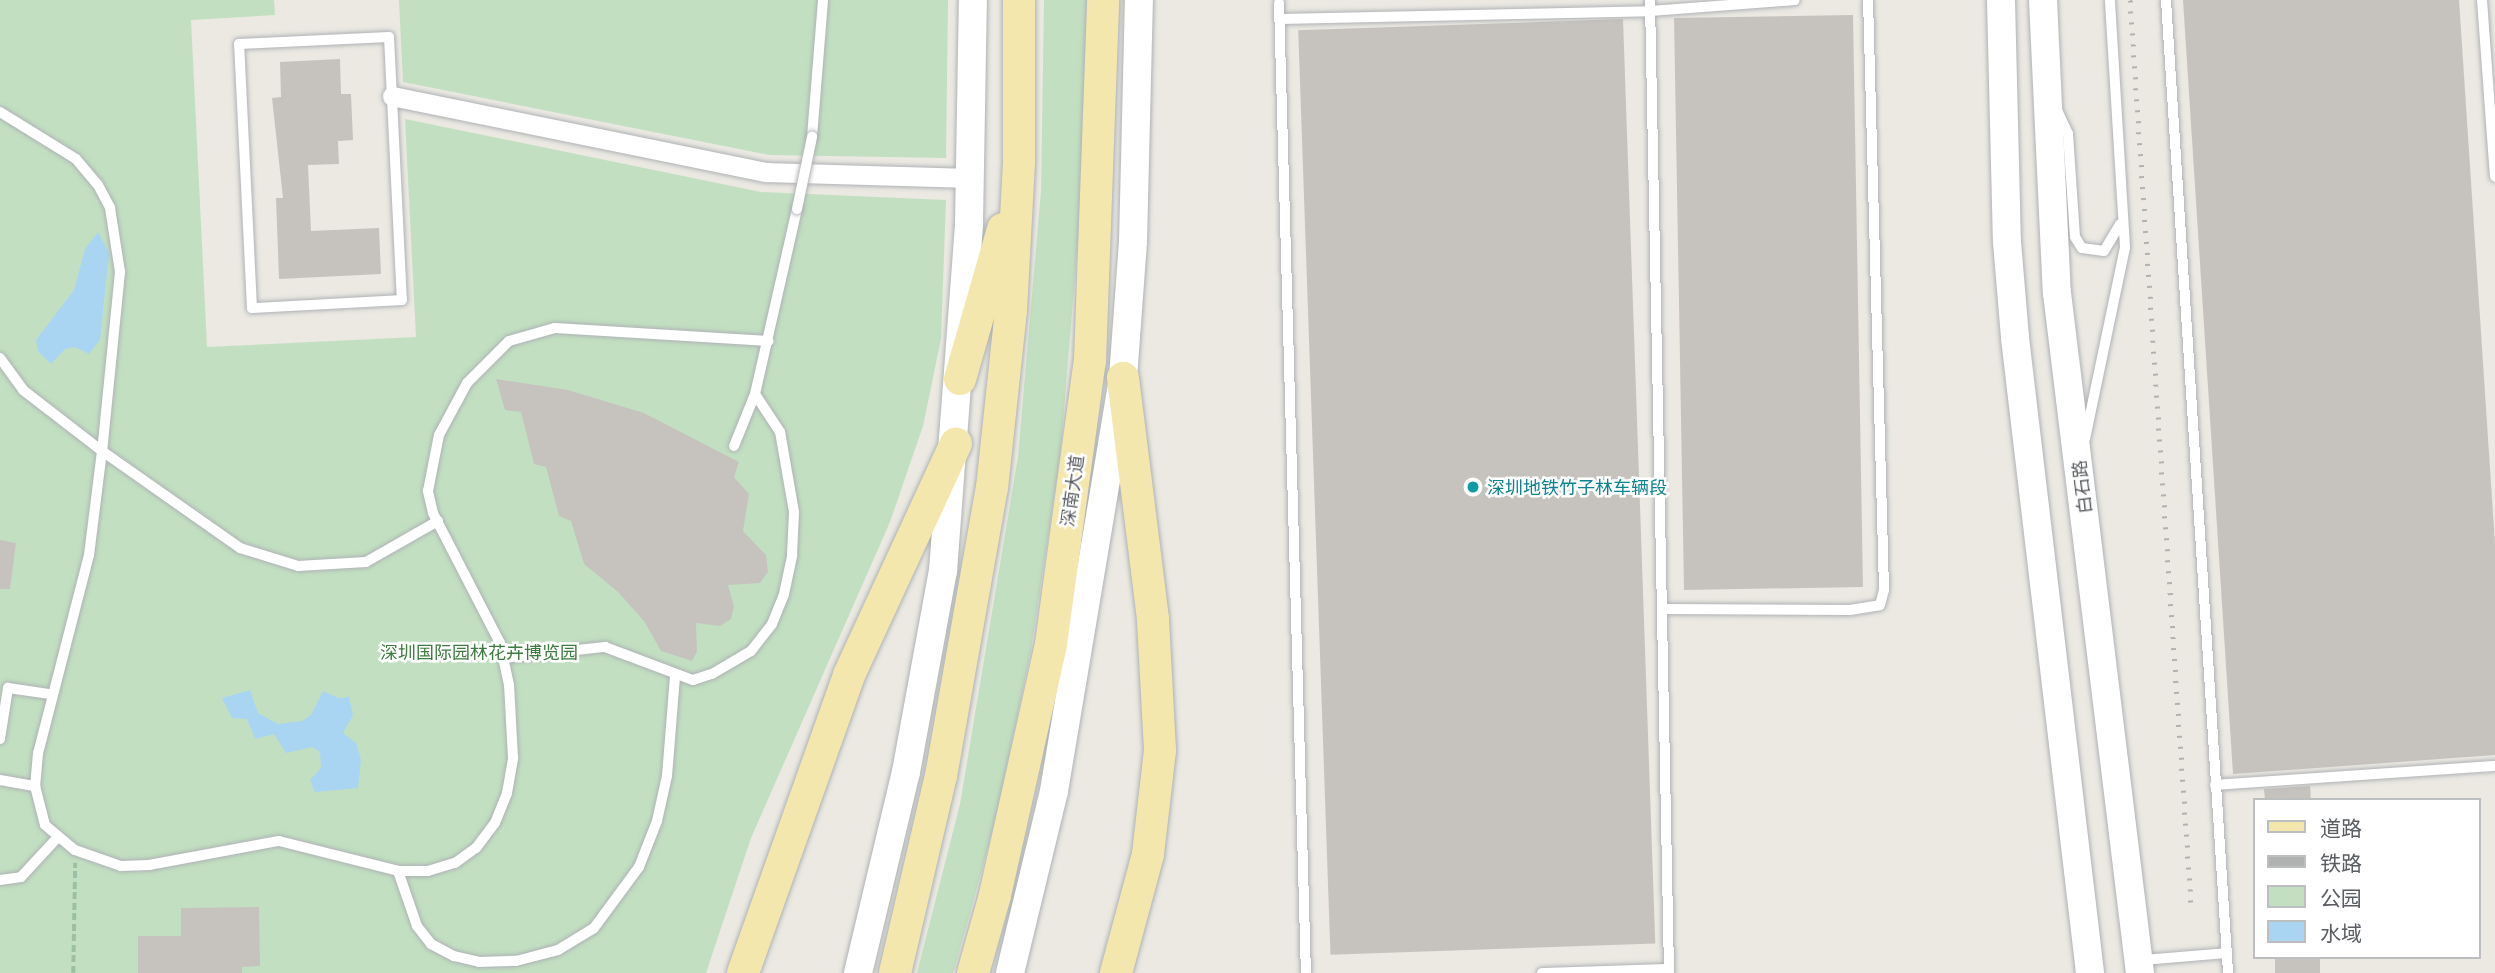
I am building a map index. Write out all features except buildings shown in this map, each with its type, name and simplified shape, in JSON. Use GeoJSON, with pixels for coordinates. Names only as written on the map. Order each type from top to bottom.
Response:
{"type":"FeatureCollection","features":[{"type":"Feature","properties":{"kind":"main road"},"geometry":{"type":"LineString","coordinates":[[858,973],[892,837],[943,571],[960,379],[970,178],[973,0]]}},
{"type":"Feature","properties":{"kind":"main road"},"geometry":{"type":"LineString","coordinates":[[895,973],[941,776],[992,488],[1011,310],[1019,163],[1019,0]]}},
{"type":"Feature","properties":{"kind":"main road","name":"深南大道"},"geometry":{"type":"LineString","coordinates":[[973,973],[995,895],[1051,644],[1090,360],[1103,0]]}},
{"type":"Feature","properties":{"kind":"main road"},"geometry":{"type":"LineString","coordinates":[[1010,973],[1054,791],[1123,378],[1133,242],[1139,0]]}},
{"type":"Feature","properties":{"kind":"main road"},"geometry":{"type":"LineString","coordinates":[[2001,0],[2007,242],[2015,338],[2090,973]]}},
{"type":"Feature","properties":{"kind":"main road","name":"白石路"},"geometry":{"type":"LineString","coordinates":[[2043,0],[2057,293],[2080,463],[2139,967]]}},
{"type":"Feature","properties":{"kind":"main road"},"geometry":{"type":"LineString","coordinates":[[960,379],[1019,163]]}},
{"type":"Feature","properties":{"kind":"main road"},"geometry":{"type":"LineString","coordinates":[[1115,973],[1148,854],[1160,750],[1153,619],[1123,378]]}},
{"type":"Feature","properties":{"kind":"main road"},"geometry":{"type":"LineString","coordinates":[[743,973],[849,675],[956,443]]}},
{"type":"Feature","properties":{"kind":"street"},"geometry":{"type":"LineString","coordinates":[[392,96],[765,172],[970,178]]}},
{"type":"Feature","properties":{"kind":"lane"},"geometry":{"type":"LineString","coordinates":[[734,446],[755,394],[769,341],[812,137],[822,0]]}},
{"type":"Feature","properties":{"kind":"lane"},"geometry":{"type":"LineString","coordinates":[[1280,19],[1795,0]]}},
{"type":"Feature","properties":{"kind":"lane"},"geometry":{"type":"LineString","coordinates":[[1664,609],[1850,610],[1880,605],[1884,590],[1868,0]]}},
{"type":"Feature","properties":{"kind":"lane"},"geometry":{"type":"LineString","coordinates":[[2080,463],[2124,258],[2110,0]]}},
{"type":"Feature","properties":{"kind":"lane"},"geometry":{"type":"LineString","coordinates":[[2166,0],[2228,973]]}},
{"type":"Feature","properties":{"kind":"lane"},"geometry":{"type":"LineString","coordinates":[[2482,0],[2495,177]]}},
{"type":"Feature","properties":{"kind":"lane"},"geometry":{"type":"LineString","coordinates":[[1279,3],[1306,973]]}},
{"type":"Feature","properties":{"kind":"lane"},"geometry":{"type":"LineString","coordinates":[[1542,973],[1669,971],[1664,609],[1650,5]]}},
{"type":"Feature","properties":{"kind":"lane"},"geometry":{"type":"LineString","coordinates":[[389,37],[392,96],[402,300],[252,308],[239,44],[389,37]]}},
{"type":"Feature","properties":{"kind":"lane"},"geometry":{"type":"LineString","coordinates":[[2045,84],[2068,134],[2075,237],[2082,248],[2104,251],[2112,244],[2123,210]]}},
{"type":"Feature","properties":{"kind":"lane"},"geometry":{"type":"LineString","coordinates":[[0,111],[76,159],[99,185],[110,208],[120,272],[102,451],[84,576],[50,695],[35,786],[38,809],[57,838],[75,850],[121,866],[149,865],[279,841],[398,871],[428,871],[456,863],[476,848],[495,823],[507,793],[513,758],[513,723],[503,658],[483,604],[438,521],[428,491],[439,435],[467,383],[509,341],[531,332],[585,328],[769,341]]}},
{"type":"Feature","properties":{"kind":"lane"},"geometry":{"type":"LineString","coordinates":[[0,358],[23,390],[102,451],[240,548],[298,566],[366,562],[438,521]]}},
{"type":"Feature","properties":{"kind":"lane"},"geometry":{"type":"LineString","coordinates":[[503,658],[605,647],[675,676],[693,680],[712,674],[751,651],[772,624],[784,594],[793,544],[788,468],[780,432],[755,394]]}},
{"type":"Feature","properties":{"kind":"lane"},"geometry":{"type":"LineString","coordinates":[[398,871],[416,926],[431,944],[454,956],[479,962],[516,961],[558,950],[594,928],[639,867],[657,821],[667,776],[675,676]]}},
{"type":"Feature","properties":{"kind":"lane"},"geometry":{"type":"LineString","coordinates":[[0,739],[8,688],[50,695]]}},
{"type":"Feature","properties":{"kind":"lane"},"geometry":{"type":"LineString","coordinates":[[2215,785],[2495,765]]}},
{"type":"Feature","properties":{"kind":"lane"},"geometry":{"type":"LineString","coordinates":[[0,780],[35,786]]}},
{"type":"Feature","properties":{"kind":"lane"},"geometry":{"type":"LineString","coordinates":[[0,880],[21,877],[57,838]]}},
{"type":"Feature","properties":{"kind":"lane"},"geometry":{"type":"LineString","coordinates":[[2139,967],[2227,953]]}},
{"type":"Feature","properties":{"kind":"path"},"geometry":{"type":"LineString","coordinates":[[73,973],[75,850]]}},
{"type":"Feature","properties":{"kind":"green space","name":"深圳国际园林花卉博览园"},"geometry":{"type":"Polygon","coordinates":[[[0,0],[274,0],[275,15],[191,20],[207,347],[416,337],[405,119],[761,192],[946,200],[941,339],[923,426],[890,522],[751,838],[706,973],[0,973],[0,0]]]}},
{"type":"Feature","properties":{"kind":"green space"},"geometry":{"type":"Polygon","coordinates":[[[399,0],[948,0],[946,158],[769,155],[403,82],[399,0]]]}},
{"type":"Feature","properties":{"kind":"green space"},"geometry":{"type":"Polygon","coordinates":[[[1044,0],[1089,0],[1082,191],[1060,458],[1031,650],[998,810],[969,917],[953,973],[917,973],[960,804],[1018,457],[1041,191],[1044,0]]]}},
{"type":"Feature","properties":{"kind":"water"},"geometry":{"type":"Polygon","coordinates":[[[98,232],[109,253],[100,340],[89,354],[75,347],[65,349],[51,364],[38,351],[36,340],[74,290],[85,249],[98,232]]]}},
{"type":"Feature","properties":{"kind":"water"},"geometry":{"type":"Polygon","coordinates":[[[250,690],[258,713],[278,724],[302,721],[311,715],[323,691],[338,698],[349,697],[353,715],[343,733],[356,743],[361,760],[358,788],[315,792],[310,780],[321,768],[320,752],[312,747],[286,753],[274,734],[255,739],[247,719],[232,718],[222,698],[250,690]]]}},
{"type":"Feature","properties":{"kind":"railway"},"geometry":{"type":"LineString","coordinates":[[2130,0],[2191,905]]}},
{"type":"Feature","properties":{"kind":"place","name":"深圳地铁竹子林车辆段"},"geometry":{"type":"Point","coordinates":[1473,487]}}]}
